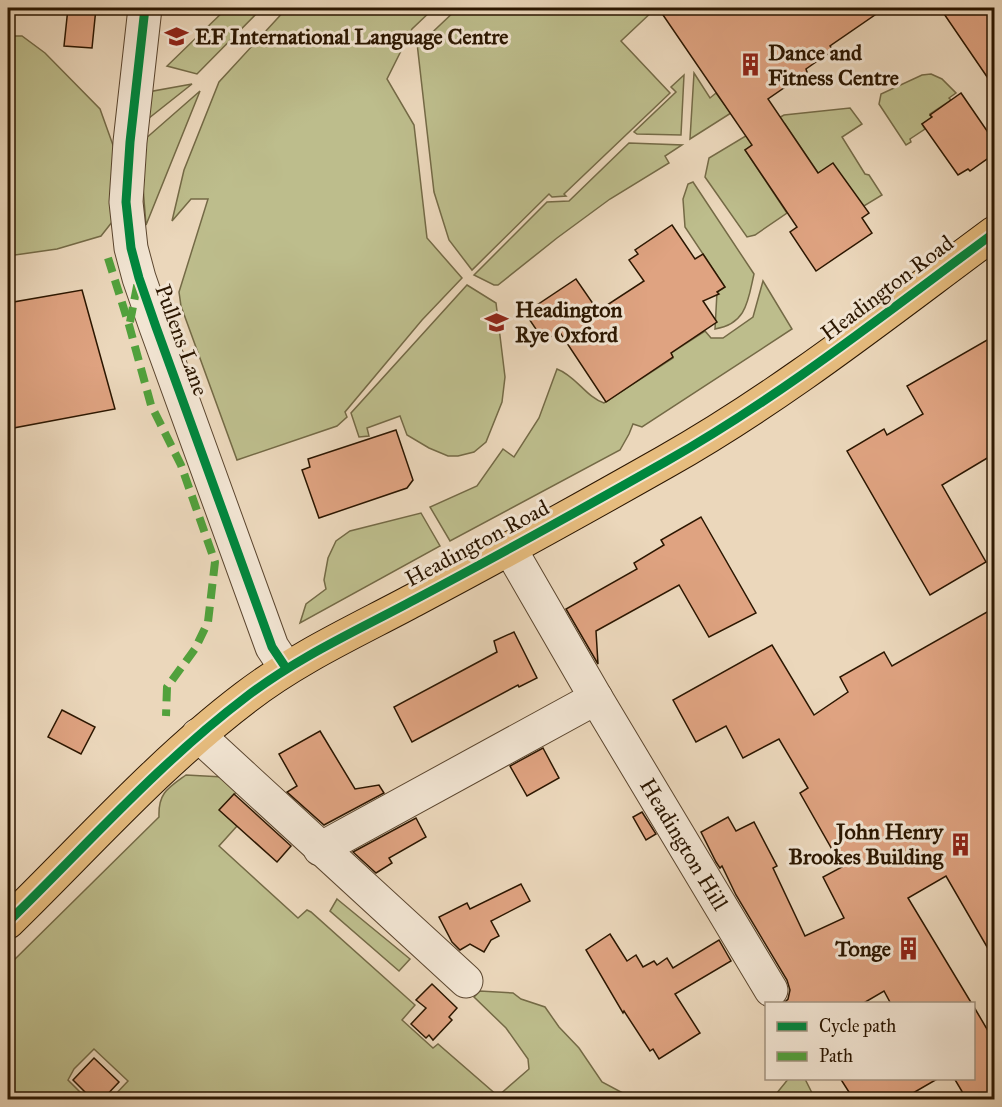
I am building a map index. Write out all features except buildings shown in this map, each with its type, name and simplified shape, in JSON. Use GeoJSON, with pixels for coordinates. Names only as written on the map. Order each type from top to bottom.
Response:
{"type":"FeatureCollection","features":[{"type":"Feature","properties":{"kind":"main road","name":"Headington Road"},"geometry":{"type":"LineString","coordinates":[[8,922],[198,735],[286,668],[510,549],[669,460],[777,392],[994,233]]}},
{"type":"Feature","properties":{"kind":"street","name":"Pullens Lane"},"geometry":{"type":"LineString","coordinates":[[145,8],[127,178],[126,202],[131,248],[146,298],[272,647],[286,668]]}},
{"type":"Feature","properties":{"kind":"street","name":"Headington Hill"},"geometry":{"type":"LineString","coordinates":[[510,549],[596,698],[771,990]]}},
{"type":"Feature","properties":{"kind":"street"},"geometry":{"type":"LineString","coordinates":[[321,849],[596,698]]}},
{"type":"Feature","properties":{"kind":"street"},"geometry":{"type":"LineString","coordinates":[[198,735],[466,981]]}},
{"type":"Feature","properties":{"kind":"green space"},"geometry":{"type":"Polygon","coordinates":[[[227,8],[262,8],[197,74],[167,66],[227,8]]]}},
{"type":"Feature","properties":{"kind":"green space"},"geometry":{"type":"Polygon","coordinates":[[[287,8],[434,8],[412,29],[387,79],[414,125],[427,238],[462,278],[422,320],[345,412],[347,417],[337,426],[237,460],[181,306],[179,292],[208,199],[191,199],[172,221],[184,170],[219,82],[287,8]]]}},
{"type":"Feature","properties":{"kind":"green space"},"geometry":{"type":"Polygon","coordinates":[[[458,8],[656,8],[621,41],[670,93],[564,194],[566,196],[552,197],[549,194],[472,270],[449,240],[434,192],[417,43],[421,43],[458,8]]]}},
{"type":"Feature","properties":{"kind":"green space"},"geometry":{"type":"Polygon","coordinates":[[[8,36],[22,36],[45,53],[100,109],[118,159],[116,217],[101,236],[57,249],[8,256],[8,36]]]}},
{"type":"Feature","properties":{"kind":"green space"},"geometry":{"type":"Polygon","coordinates":[[[694,73],[710,98],[716,93],[731,113],[690,139],[694,73]]]}},
{"type":"Feature","properties":{"kind":"green space"},"geometry":{"type":"Polygon","coordinates":[[[931,74],[942,79],[956,93],[949,98],[951,100],[930,114],[932,117],[922,124],[925,129],[910,139],[911,142],[906,145],[879,104],[881,94],[922,75],[931,74]]]}},
{"type":"Feature","properties":{"kind":"green space"},"geometry":{"type":"Polygon","coordinates":[[[684,75],[681,135],[637,134],[634,132],[676,92],[671,87],[684,75]]]}},
{"type":"Feature","properties":{"kind":"green space"},"geometry":{"type":"Polygon","coordinates":[[[192,84],[144,122],[148,92],[192,84]]]}},
{"type":"Feature","properties":{"kind":"green space"},"geometry":{"type":"Polygon","coordinates":[[[200,91],[146,225],[142,175],[144,140],[200,91]]]}},
{"type":"Feature","properties":{"kind":"green space"},"geometry":{"type":"Polygon","coordinates":[[[850,108],[862,124],[842,137],[865,174],[869,175],[882,195],[864,206],[829,189],[785,124],[764,126],[784,115],[850,108]]]}},
{"type":"Feature","properties":{"kind":"green space"},"geometry":{"type":"Polygon","coordinates":[[[754,131],[760,140],[745,150],[787,213],[755,235],[747,237],[705,177],[709,158],[754,131]]]}},
{"type":"Feature","properties":{"kind":"green space"},"geometry":{"type":"Polygon","coordinates":[[[629,143],[682,145],[665,156],[669,163],[610,199],[498,285],[474,275],[547,202],[569,201],[629,143]]]}},
{"type":"Feature","properties":{"kind":"green space"},"geometry":{"type":"Polygon","coordinates":[[[693,182],[754,274],[747,302],[740,316],[734,322],[715,329],[717,292],[725,287],[685,227],[683,199],[688,184],[693,182]]]}},
{"type":"Feature","properties":{"kind":"green space"},"geometry":{"type":"Polygon","coordinates":[[[763,281],[792,329],[642,427],[633,424],[620,450],[450,541],[430,507],[477,486],[503,449],[514,457],[539,418],[557,369],[570,376],[592,396],[604,403],[673,358],[671,353],[705,331],[711,338],[723,338],[753,317],[763,281]]]}},
{"type":"Feature","properties":{"kind":"green space"},"geometry":{"type":"Polygon","coordinates":[[[467,285],[496,303],[505,377],[502,402],[486,442],[474,452],[448,456],[407,435],[400,416],[367,428],[369,436],[359,437],[351,413],[467,285]]]}},
{"type":"Feature","properties":{"kind":"green space"},"geometry":{"type":"Polygon","coordinates":[[[421,513],[440,546],[300,623],[306,604],[326,589],[324,580],[328,558],[336,541],[350,531],[421,513]]]}},
{"type":"Feature","properties":{"kind":"green space"},"geometry":{"type":"Polygon","coordinates":[[[186,775],[223,777],[239,789],[220,810],[237,826],[219,846],[298,918],[307,910],[311,912],[415,1005],[402,1020],[433,1048],[438,1044],[498,1096],[529,1069],[528,1059],[506,1028],[474,997],[480,991],[513,993],[521,999],[545,1007],[559,1027],[579,1048],[602,1082],[634,1099],[111,1099],[128,1081],[94,1049],[74,1069],[68,1080],[87,1099],[8,1099],[8,960],[14,960],[159,817],[160,802],[165,792],[186,775]]]}},
{"type":"Feature","properties":{"kind":"green space"},"geometry":{"type":"Polygon","coordinates":[[[337,899],[410,959],[399,971],[330,911],[337,899]]]}},
{"type":"Feature","properties":{"kind":"green space"},"geometry":{"type":"Polygon","coordinates":[[[787,1080],[806,1080],[815,1099],[772,1099],[787,1080]]]}},
{"type":"Feature","properties":{"kind":"marked path"},"geometry":{"type":"LineString","coordinates":[[108,258],[151,405],[181,465],[215,562],[208,622],[195,649],[167,687],[166,716]]}},
{"type":"Feature","properties":{"kind":"marked path"},"geometry":{"type":"LineString","coordinates":[[130,322],[138,281]]}},
{"type":"Feature","properties":{"kind":"cycle path"},"geometry":{"type":"LineString","coordinates":[[145,8],[130,142],[126,202],[131,248],[156,327],[272,647],[286,668]]}},
{"type":"Feature","properties":{"kind":"cycle path"},"geometry":{"type":"LineString","coordinates":[[8,922],[183,749],[246,697],[286,669],[634,480],[708,436],[833,352],[994,233]]}},
{"type":"Feature","properties":{"kind":"place","name":"EF International Language Centre"},"geometry":{"type":"Point","coordinates":[177,36]}},
{"type":"Feature","properties":{"kind":"place","name":"Dance and Fitness Centre"},"geometry":{"type":"Point","coordinates":[750,65]}},
{"type":"Feature","properties":{"kind":"place","name":"Headington Rye Oxford"},"geometry":{"type":"Point","coordinates":[497,322]}},
{"type":"Feature","properties":{"kind":"place","name":"John Henry Brookes Building"},"geometry":{"type":"Point","coordinates":[961,844]}},
{"type":"Feature","properties":{"kind":"place","name":"Tonge"},"geometry":{"type":"Point","coordinates":[909,948]}}]}
